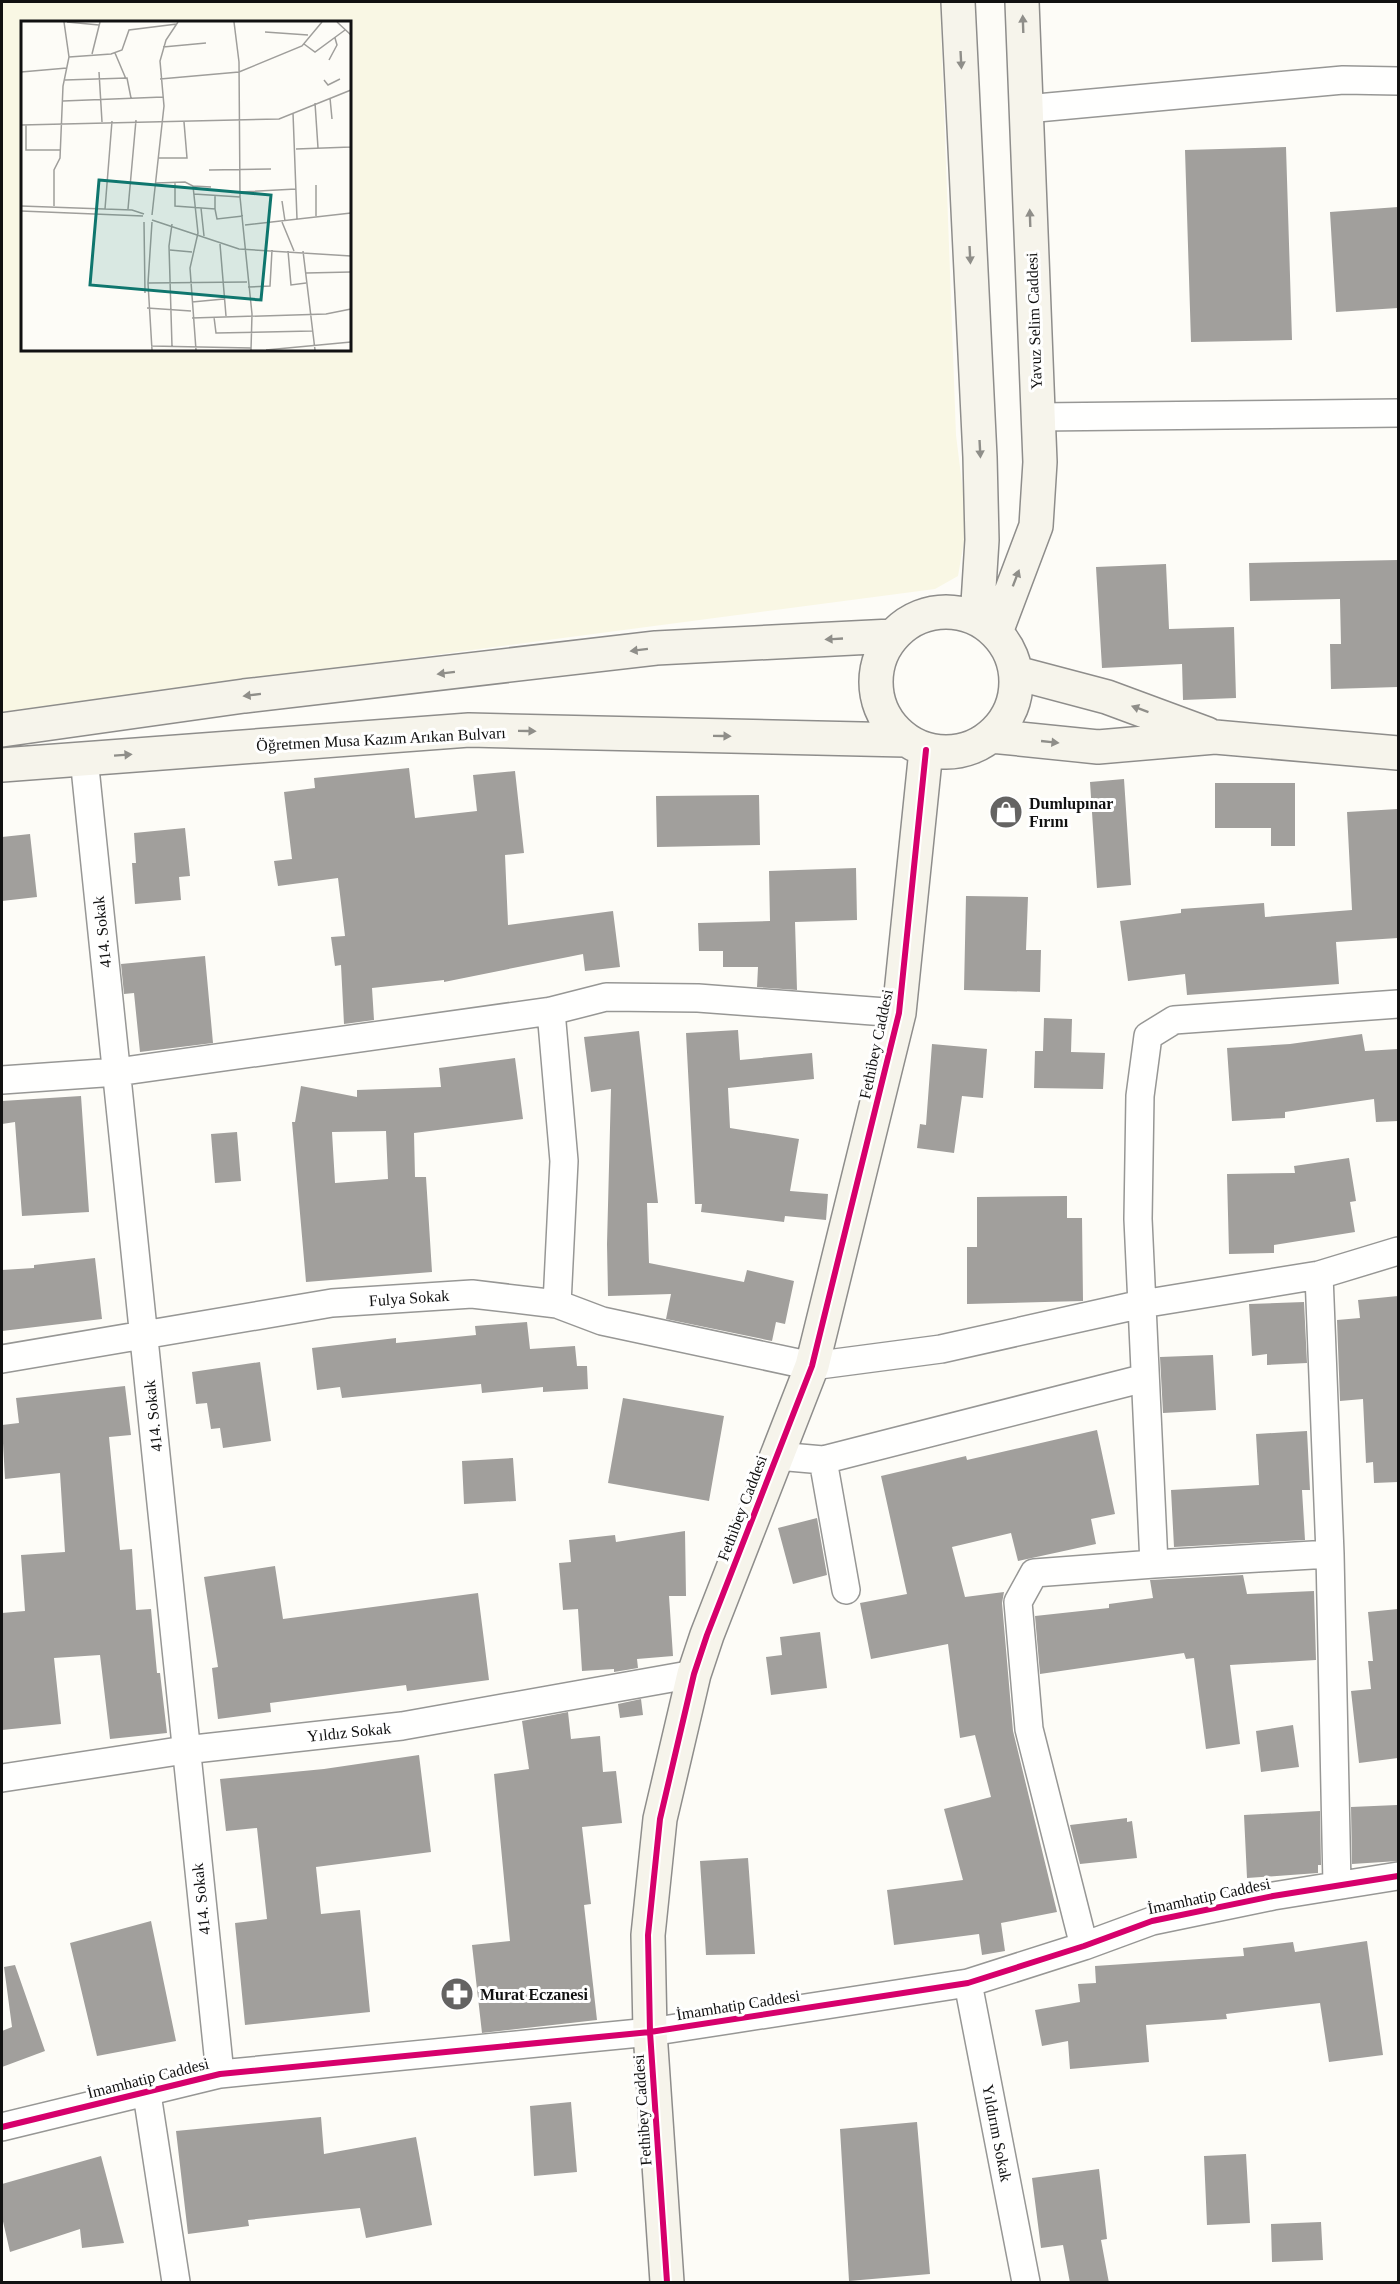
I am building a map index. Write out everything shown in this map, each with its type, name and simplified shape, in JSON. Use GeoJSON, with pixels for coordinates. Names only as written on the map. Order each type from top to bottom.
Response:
{"type":"FeatureCollection","features":[{"type":"Feature","properties":{"kind":"street"},"geometry":{"type":"LineString","coordinates":[[958,2],[986,625]]}},
{"type":"Feature","properties":{"kind":"street","name":"Yavuz Selim Caddesi"},"geometry":{"type":"LineString","coordinates":[[986,625],[1036,526],[1040,462],[1022,2]]}},
{"type":"Feature","properties":{"kind":"street"},"geometry":{"type":"LineString","coordinates":[[1026,109],[1342,80],[1398,81]]}},
{"type":"Feature","properties":{"kind":"street"},"geometry":{"type":"LineString","coordinates":[[1038,417],[1398,413]]}},
{"type":"Feature","properties":{"kind":"street"},"geometry":{"type":"LineString","coordinates":[[955,612],[986,625],[1009,651],[1016,673],[1015,697],[1006,718],[992,736],[972,748],[949,753],[915,745],[889,723],[879,702],[876,679],[880,656],[892,636],[910,621],[931,613],[955,612]]}},
{"type":"Feature","properties":{"kind":"street"},"geometry":{"type":"LineString","coordinates":[[2,730],[244,696],[656,648],[892,636]]}},
{"type":"Feature","properties":{"kind":"street"},"geometry":{"type":"LineString","coordinates":[[1016,673],[1107,697],[1215,737]]}},
{"type":"Feature","properties":{"kind":"street","name":"Öğretmen Musa Kazım Arıkan Bulvarı"},"geometry":{"type":"LineString","coordinates":[[2,765],[469,730],[915,745]]}},
{"type":"Feature","properties":{"kind":"street"},"geometry":{"type":"LineString","coordinates":[[992,736],[1098,747],[1215,737],[1398,753]]}},
{"type":"Feature","properties":{"kind":"street","name":"Fethibey Caddesi"},"geometry":{"type":"LineString","coordinates":[[667,2283],[650,2032],[648,1935],[660,1819],[694,1674],[812,1366],[899,1013],[915,745]]}},
{"type":"Feature","properties":{"kind":"street","name":"414. Sokak"},"geometry":{"type":"LineString","coordinates":[[84,758],[220,2074]]}},
{"type":"Feature","properties":{"kind":"street"},"geometry":{"type":"LineString","coordinates":[[2,1080],[117,1072],[551,1011],[606,998],[698,998],[899,1013]]}},
{"type":"Feature","properties":{"kind":"street"},"geometry":{"type":"LineString","coordinates":[[1154,1564],[1138,1219],[1140,1096],[1148,1036],[1174,1020],[1398,1004]]}},
{"type":"Feature","properties":{"kind":"street"},"geometry":{"type":"LineString","coordinates":[[551,1011],[564,1161],[557,1304]]}},
{"type":"Feature","properties":{"kind":"street","name":"Fulya Sokak"},"geometry":{"type":"LineString","coordinates":[[2,1359],[332,1303],[472,1294],[557,1304],[602,1321],[812,1366],[941,1349],[1142,1304],[1319,1275],[1398,1251]]}},
{"type":"Feature","properties":{"kind":"street"},"geometry":{"type":"LineString","coordinates":[[1319,1275],[1330,1554],[1337,1885]]}},
{"type":"Feature","properties":{"kind":"street"},"geometry":{"type":"LineString","coordinates":[[777,1456],[823,1460],[1145,1378]]}},
{"type":"Feature","properties":{"kind":"street"},"geometry":{"type":"LineString","coordinates":[[823,1460],[846,1590]]}},
{"type":"Feature","properties":{"kind":"street"},"geometry":{"type":"LineString","coordinates":[[1084,1946],[1029,1729],[1018,1602],[1034,1573],[1330,1554]]}},
{"type":"Feature","properties":{"kind":"street","name":"Yıldız Sokak"},"geometry":{"type":"LineString","coordinates":[[2,1778],[185,1750],[402,1726],[694,1674]]}},
{"type":"Feature","properties":{"kind":"street","name":"İmamhatip Caddesi"},"geometry":{"type":"LineString","coordinates":[[2,2127],[147,2094],[220,2074],[650,2032],[968,1983],[1084,1946],[1152,1921],[1337,1885],[1398,1876]]}},
{"type":"Feature","properties":{"kind":"street","name":"Yıldırım Sokak"},"geometry":{"type":"LineString","coordinates":[[968,1983],[1026,2283]]}},
{"type":"Feature","properties":{"kind":"street"},"geometry":{"type":"LineString","coordinates":[[147,2094],[176,2283]]}},
{"type":"Feature","properties":{"kind":"shaded area"},"geometry":{"type":"Polygon","coordinates":[[[2,2],[940,2],[956,435],[967,524],[958,576],[935,589],[2,712],[2,2]]]}},
{"type":"Feature","properties":{"kind":"building"},"geometry":{"type":"Polygon","coordinates":[[[1286,147],[1292,340],[1191,342],[1185,150],[1286,147]]]}},
{"type":"Feature","properties":{"kind":"building"},"geometry":{"type":"Polygon","coordinates":[[[1398,207],[1398,308],[1336,312],[1330,212],[1398,207]]]}},
{"type":"Feature","properties":{"kind":"building"},"geometry":{"type":"Polygon","coordinates":[[[1398,560],[1398,687],[1331,689],[1330,644],[1341,644],[1340,599],[1250,601],[1249,563],[1398,560]]]}},
{"type":"Feature","properties":{"kind":"building"},"geometry":{"type":"Polygon","coordinates":[[[1166,564],[1169,629],[1234,627],[1236,698],[1183,700],[1182,664],[1102,668],[1096,567],[1166,564]]]}},
{"type":"Feature","properties":{"kind":"building"},"geometry":{"type":"Polygon","coordinates":[[[409,768],[415,818],[477,811],[473,775],[515,771],[524,853],[505,855],[508,925],[613,911],[620,967],[585,971],[583,954],[444,982],[444,980],[372,988],[374,1020],[344,1024],[341,965],[335,966],[331,937],[345,936],[338,878],[278,886],[274,861],[292,859],[284,792],[315,788],[314,778],[409,768]]]}},
{"type":"Feature","properties":{"kind":"building"},"geometry":{"type":"Polygon","coordinates":[[[1124,779],[1131,885],[1097,888],[1090,782],[1124,779]]]}},
{"type":"Feature","properties":{"kind":"building"},"geometry":{"type":"Polygon","coordinates":[[[1215,783],[1295,783],[1295,846],[1271,846],[1271,828],[1215,828],[1215,783]]]}},
{"type":"Feature","properties":{"kind":"building"},"geometry":{"type":"Polygon","coordinates":[[[759,795],[760,845],[657,847],[656,796],[759,795]]]}},
{"type":"Feature","properties":{"kind":"building"},"geometry":{"type":"Polygon","coordinates":[[[1398,809],[1398,938],[1336,942],[1339,984],[1187,995],[1185,974],[1128,981],[1120,921],[1181,913],[1181,909],[1264,903],[1265,917],[1352,910],[1347,812],[1398,809]]]}},
{"type":"Feature","properties":{"kind":"building"},"geometry":{"type":"Polygon","coordinates":[[[185,828],[190,876],[179,877],[181,900],[135,904],[132,863],[136,863],[134,833],[185,828]]]}},
{"type":"Feature","properties":{"kind":"building"},"geometry":{"type":"Polygon","coordinates":[[[30,834],[37,897],[2,901],[2,837],[30,834]]]}},
{"type":"Feature","properties":{"kind":"building"},"geometry":{"type":"Polygon","coordinates":[[[856,868],[857,920],[795,922],[797,990],[757,987],[758,967],[723,967],[723,951],[699,951],[698,923],[770,921],[769,871],[856,868]]]}},
{"type":"Feature","properties":{"kind":"building"},"geometry":{"type":"Polygon","coordinates":[[[966,896],[1028,897],[1026,950],[1041,950],[1040,992],[964,990],[966,896]]]}},
{"type":"Feature","properties":{"kind":"building"},"geometry":{"type":"Polygon","coordinates":[[[205,956],[213,1043],[140,1052],[134,993],[124,994],[121,964],[205,956]]]}},
{"type":"Feature","properties":{"kind":"building"},"geometry":{"type":"Polygon","coordinates":[[[1044,1018],[1072,1019],[1071,1052],[1105,1053],[1103,1089],[1034,1088],[1035,1051],[1043,1051],[1044,1018]]]}},
{"type":"Feature","properties":{"kind":"building"},"geometry":{"type":"Polygon","coordinates":[[[738,1030],[740,1060],[812,1053],[814,1079],[728,1088],[730,1128],[799,1139],[790,1191],[828,1194],[826,1220],[785,1216],[784,1222],[701,1212],[702,1204],[695,1204],[686,1033],[738,1030]]]}},
{"type":"Feature","properties":{"kind":"building"},"geometry":{"type":"Polygon","coordinates":[[[639,1031],[658,1203],[647,1203],[649,1263],[744,1282],[747,1270],[794,1281],[785,1324],[776,1322],[772,1341],[666,1319],[671,1294],[608,1296],[611,1089],[591,1092],[584,1037],[639,1031]]]}},
{"type":"Feature","properties":{"kind":"building"},"geometry":{"type":"Polygon","coordinates":[[[1362,1034],[1365,1051],[1398,1049],[1398,1121],[1376,1122],[1374,1099],[1285,1112],[1285,1118],[1232,1121],[1227,1048],[1290,1044],[1362,1034]]]}},
{"type":"Feature","properties":{"kind":"building"},"geometry":{"type":"Polygon","coordinates":[[[932,1044],[987,1049],[983,1098],[962,1096],[954,1153],[917,1148],[920,1124],[926,1125],[932,1044]]]}},
{"type":"Feature","properties":{"kind":"building"},"geometry":{"type":"Polygon","coordinates":[[[515,1058],[523,1119],[414,1133],[415,1177],[426,1177],[432,1272],[306,1282],[292,1122],[295,1122],[301,1086],[357,1097],[357,1090],[441,1087],[439,1068],[515,1058]],[[386,1131],[332,1132],[335,1183],[388,1179],[386,1131]]]}},
{"type":"Feature","properties":{"kind":"building"},"geometry":{"type":"Polygon","coordinates":[[[81,1096],[89,1212],[22,1216],[15,1122],[2,1124],[2,1101],[81,1096]]]}},
{"type":"Feature","properties":{"kind":"building"},"geometry":{"type":"Polygon","coordinates":[[[237,1132],[241,1181],[215,1183],[211,1134],[237,1132]]]}},
{"type":"Feature","properties":{"kind":"building"},"geometry":{"type":"Polygon","coordinates":[[[1349,1158],[1356,1201],[1350,1202],[1355,1232],[1274,1245],[1274,1253],[1229,1254],[1227,1174],[1295,1173],[1294,1166],[1349,1158]]]}},
{"type":"Feature","properties":{"kind":"building"},"geometry":{"type":"Polygon","coordinates":[[[1067,1196],[1067,1218],[1082,1218],[1083,1301],[967,1304],[967,1247],[977,1247],[977,1197],[1067,1196]]]}},
{"type":"Feature","properties":{"kind":"building"},"geometry":{"type":"Polygon","coordinates":[[[95,1258],[102,1319],[2,1331],[2,1270],[34,1268],[34,1265],[95,1258]]]}},
{"type":"Feature","properties":{"kind":"building"},"geometry":{"type":"Polygon","coordinates":[[[1398,1296],[1398,1482],[1374,1483],[1373,1462],[1366,1463],[1363,1399],[1340,1401],[1337,1320],[1360,1318],[1358,1300],[1398,1296]]]}},
{"type":"Feature","properties":{"kind":"building"},"geometry":{"type":"Polygon","coordinates":[[[1304,1302],[1307,1363],[1267,1365],[1267,1354],[1252,1356],[1249,1304],[1304,1302]]]}},
{"type":"Feature","properties":{"kind":"building"},"geometry":{"type":"Polygon","coordinates":[[[527,1322],[530,1349],[575,1346],[577,1366],[587,1366],[588,1389],[543,1392],[543,1387],[482,1393],[481,1384],[342,1398],[340,1387],[317,1390],[312,1348],[396,1338],[396,1343],[476,1335],[475,1326],[527,1322]]]}},
{"type":"Feature","properties":{"kind":"building"},"geometry":{"type":"Polygon","coordinates":[[[1213,1355],[1216,1410],[1163,1413],[1160,1357],[1213,1355]]]}},
{"type":"Feature","properties":{"kind":"building"},"geometry":{"type":"Polygon","coordinates":[[[260,1362],[271,1441],[223,1448],[220,1428],[211,1429],[207,1403],[196,1404],[192,1372],[260,1362]]]}},
{"type":"Feature","properties":{"kind":"building"},"geometry":{"type":"Polygon","coordinates":[[[125,1386],[131,1435],[109,1437],[120,1550],[132,1549],[136,1610],[151,1609],[157,1673],[160,1673],[167,1733],[110,1739],[100,1655],[54,1658],[61,1724],[2,1730],[2,1613],[25,1611],[21,1555],[65,1552],[60,1473],[5,1479],[2,1425],[19,1423],[16,1398],[125,1386]]]}},
{"type":"Feature","properties":{"kind":"building"},"geometry":{"type":"Polygon","coordinates":[[[623,1398],[724,1416],[709,1501],[608,1483],[623,1398]]]}},
{"type":"Feature","properties":{"kind":"building"},"geometry":{"type":"Polygon","coordinates":[[[1097,1430],[1115,1514],[1091,1519],[1096,1544],[1018,1561],[1011,1533],[952,1547],[965,1597],[1004,1592],[1002,1603],[1013,1731],[1057,1912],[1001,1923],[1005,1951],[982,1955],[979,1934],[894,1945],[887,1890],[963,1880],[944,1809],[991,1797],[975,1735],[960,1738],[948,1644],[871,1659],[860,1603],[907,1594],[881,1476],[966,1456],[967,1460],[1097,1430]]]}},
{"type":"Feature","properties":{"kind":"building"},"geometry":{"type":"Polygon","coordinates":[[[1307,1431],[1310,1490],[1302,1490],[1305,1540],[1174,1547],[1171,1490],[1259,1485],[1256,1434],[1307,1431]]]}},
{"type":"Feature","properties":{"kind":"building"},"geometry":{"type":"Polygon","coordinates":[[[513,1458],[516,1501],[464,1504],[462,1461],[513,1458]]]}},
{"type":"Feature","properties":{"kind":"building"},"geometry":{"type":"Polygon","coordinates":[[[817,1518],[827,1575],[793,1584],[778,1528],[817,1518]]]}},
{"type":"Feature","properties":{"kind":"building"},"geometry":{"type":"Polygon","coordinates":[[[685,1531],[686,1596],[669,1596],[673,1656],[637,1659],[638,1668],[614,1672],[614,1669],[582,1671],[578,1609],[563,1610],[559,1563],[571,1562],[569,1540],[615,1535],[616,1542],[685,1531]]]}},
{"type":"Feature","properties":{"kind":"building"},"geometry":{"type":"Polygon","coordinates":[[[275,1566],[283,1619],[478,1593],[489,1680],[407,1691],[406,1685],[270,1703],[271,1712],[218,1719],[212,1668],[218,1667],[204,1577],[275,1566]]]}},
{"type":"Feature","properties":{"kind":"building"},"geometry":{"type":"Polygon","coordinates":[[[1243,1575],[1247,1594],[1314,1591],[1316,1660],[1230,1665],[1240,1744],[1206,1749],[1194,1658],[1186,1659],[1184,1653],[1040,1674],[1035,1616],[1109,1608],[1109,1604],[1153,1598],[1150,1580],[1243,1575]]]}},
{"type":"Feature","properties":{"kind":"building"},"geometry":{"type":"Polygon","coordinates":[[[1398,1609],[1398,1758],[1359,1763],[1351,1691],[1371,1689],[1368,1661],[1373,1661],[1368,1612],[1398,1609]]]}},
{"type":"Feature","properties":{"kind":"building"},"geometry":{"type":"Polygon","coordinates":[[[820,1632],[827,1688],[771,1695],[766,1657],[782,1655],[780,1637],[820,1632]]]}},
{"type":"Feature","properties":{"kind":"building"},"geometry":{"type":"Polygon","coordinates":[[[641,1699],[643,1715],[620,1718],[618,1704],[641,1699]]]}},
{"type":"Feature","properties":{"kind":"building"},"geometry":{"type":"Polygon","coordinates":[[[568,1712],[571,1739],[600,1736],[603,1772],[616,1771],[622,1823],[582,1827],[591,1904],[584,1905],[597,2020],[482,2033],[472,1945],[510,1941],[494,1774],[529,1769],[522,1721],[568,1712]]]}},
{"type":"Feature","properties":{"kind":"building"},"geometry":{"type":"Polygon","coordinates":[[[1293,1725],[1299,1767],[1261,1772],[1256,1731],[1293,1725]]]}},
{"type":"Feature","properties":{"kind":"building"},"geometry":{"type":"Polygon","coordinates":[[[419,1755],[431,1852],[316,1867],[321,1914],[360,1910],[370,2012],[245,2025],[235,1923],[267,1919],[257,1828],[226,1831],[220,1779],[324,1769],[419,1755]]]}},
{"type":"Feature","properties":{"kind":"building"},"geometry":{"type":"Polygon","coordinates":[[[1397,1805],[1398,1861],[1352,1864],[1351,1807],[1397,1805]]]}},
{"type":"Feature","properties":{"kind":"building"},"geometry":{"type":"Polygon","coordinates":[[[1320,1811],[1321,1865],[1318,1865],[1318,1873],[1247,1878],[1244,1815],[1320,1811]]]}},
{"type":"Feature","properties":{"kind":"building"},"geometry":{"type":"Polygon","coordinates":[[[1127,1818],[1127,1822],[1132,1821],[1137,1858],[1080,1864],[1070,1825],[1127,1818]]]}},
{"type":"Feature","properties":{"kind":"building"},"geometry":{"type":"Polygon","coordinates":[[[748,1858],[755,1954],[706,1955],[700,1861],[748,1858]]]}},
{"type":"Feature","properties":{"kind":"building"},"geometry":{"type":"Polygon","coordinates":[[[151,1921],[176,2041],[97,2056],[70,1943],[151,1921]]]}},
{"type":"Feature","properties":{"kind":"building"},"geometry":{"type":"Polygon","coordinates":[[[1367,1941],[1383,2055],[1329,2062],[1320,2003],[1226,2014],[1227,2019],[1146,2025],[1149,2062],[1070,2069],[1068,2041],[1042,2046],[1035,2010],[1080,2002],[1078,1984],[1096,1983],[1095,1966],[1244,1956],[1243,1948],[1293,1942],[1295,1952],[1367,1941]]]}},
{"type":"Feature","properties":{"kind":"building"},"geometry":{"type":"Polygon","coordinates":[[[15,1965],[45,2051],[2,2067],[2,2031],[12,2027],[4,1967],[15,1965]]]}},
{"type":"Feature","properties":{"kind":"building"},"geometry":{"type":"Polygon","coordinates":[[[571,2102],[577,2172],[534,2176],[530,2106],[571,2102]]]}},
{"type":"Feature","properties":{"kind":"building"},"geometry":{"type":"Polygon","coordinates":[[[321,2117],[324,2154],[416,2137],[432,2225],[366,2238],[360,2208],[248,2220],[249,2226],[188,2234],[176,2131],[321,2117]]]}},
{"type":"Feature","properties":{"kind":"building"},"geometry":{"type":"Polygon","coordinates":[[[917,2122],[930,2274],[849,2281],[840,2129],[917,2122]]]}},
{"type":"Feature","properties":{"kind":"building"},"geometry":{"type":"Polygon","coordinates":[[[1246,2154],[1250,2223],[1207,2225],[1204,2156],[1246,2154]]]}},
{"type":"Feature","properties":{"kind":"building"},"geometry":{"type":"Polygon","coordinates":[[[101,2156],[124,2243],[82,2248],[80,2229],[10,2252],[2,2217],[2,2184],[101,2156]]]}},
{"type":"Feature","properties":{"kind":"building"},"geometry":{"type":"Polygon","coordinates":[[[1099,2169],[1107,2239],[1101,2240],[1109,2283],[1070,2283],[1063,2245],[1041,2248],[1032,2178],[1099,2169]]]}},
{"type":"Feature","properties":{"kind":"building"},"geometry":{"type":"Polygon","coordinates":[[[1321,2222],[1323,2260],[1272,2262],[1271,2224],[1321,2222]]]}},
{"type":"Feature","properties":{"kind":"cycle path"},"geometry":{"type":"LineString","coordinates":[[667,2282],[650,2032],[648,1935],[660,1819],[694,1674],[707,1635],[812,1366],[899,1013],[926,750]]}},
{"type":"Feature","properties":{"kind":"cycle path"},"geometry":{"type":"LineString","coordinates":[[2,2127],[220,2074],[650,2032],[968,1983],[1084,1946],[1152,1921],[1273,1896],[1398,1876]]}},
{"type":"Feature","properties":{"kind":"place","name":"Dumlupınar Fırını"},"geometry":{"type":"Point","coordinates":[1006,812]}},
{"type":"Feature","properties":{"kind":"place","name":"Murat Eczanesi"},"geometry":{"type":"Point","coordinates":[457,1994]}}]}
